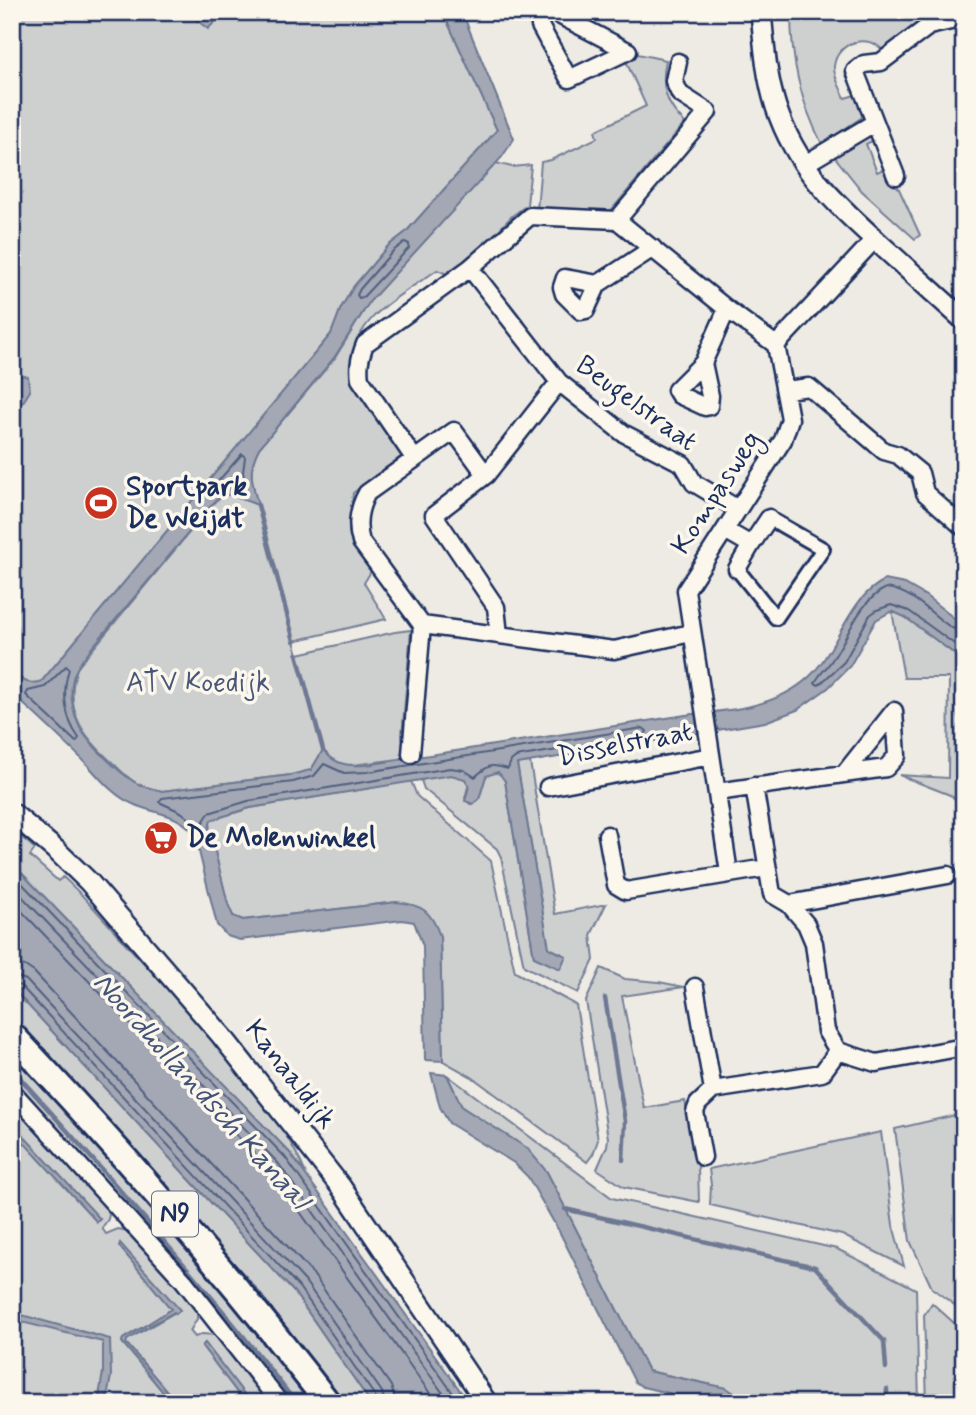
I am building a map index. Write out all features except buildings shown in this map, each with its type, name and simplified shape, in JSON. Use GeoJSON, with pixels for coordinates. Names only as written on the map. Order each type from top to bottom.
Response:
{"type":"FeatureCollection","features":[{"type":"Feature","properties":{"kind":"main road","name":"N9"},"geometry":{"type":"LineString","coordinates":[[12,1035],[157,1192],[328,1403]]}},
{"type":"Feature","properties":{"kind":"street"},"geometry":{"type":"LineString","coordinates":[[542,12],[540,26],[569,79],[628,51],[553,12]]}},
{"type":"Feature","properties":{"kind":"street"},"geometry":{"type":"LineString","coordinates":[[761,12],[773,97],[790,139],[805,164],[833,202],[964,320]]}},
{"type":"Feature","properties":{"kind":"street"},"geometry":{"type":"LineString","coordinates":[[896,176],[855,76],[857,67],[881,62],[929,26],[964,18]]}},
{"type":"Feature","properties":{"kind":"street"},"geometry":{"type":"LineString","coordinates":[[617,220],[708,112],[680,94],[674,81],[678,62]]}},
{"type":"Feature","properties":{"kind":"street"},"geometry":{"type":"LineString","coordinates":[[805,164],[874,123]]}},
{"type":"Feature","properties":{"kind":"street"},"geometry":{"type":"LineString","coordinates":[[414,458],[360,379],[358,366],[365,344],[470,268],[530,215],[617,220],[776,345],[874,239]]}},
{"type":"Feature","properties":{"kind":"street"},"geometry":{"type":"LineString","coordinates":[[598,284],[653,248]]}},
{"type":"Feature","properties":{"kind":"street","name":"Beugelstraat"},"geometry":{"type":"LineString","coordinates":[[470,268],[559,382],[623,433],[682,464],[694,483],[738,509]]}},
{"type":"Feature","properties":{"kind":"street"},"geometry":{"type":"LineString","coordinates":[[703,363],[727,309]]}},
{"type":"Feature","properties":{"kind":"street","name":"Kompasweg"},"geometry":{"type":"LineString","coordinates":[[711,756],[686,590],[787,430],[790,419],[776,345]]}},
{"type":"Feature","properties":{"kind":"street"},"geometry":{"type":"LineString","coordinates":[[499,635],[496,607],[434,515],[486,475],[559,382]]}},
{"type":"Feature","properties":{"kind":"street"},"geometry":{"type":"LineString","coordinates":[[786,390],[809,387],[884,451],[898,455],[920,473],[925,493],[964,528]]}},
{"type":"Feature","properties":{"kind":"street"},"geometry":{"type":"LineString","coordinates":[[411,754],[422,625],[361,542],[358,529],[360,504],[367,493],[454,431],[486,475]]}},
{"type":"Feature","properties":{"kind":"street"},"geometry":{"type":"LineString","coordinates":[[769,518],[823,549],[776,618],[737,569],[751,545],[769,518]]}},
{"type":"Feature","properties":{"kind":"street"},"geometry":{"type":"LineString","coordinates":[[725,530],[751,545]]}},
{"type":"Feature","properties":{"kind":"street"},"geometry":{"type":"LineString","coordinates":[[422,625],[614,650],[691,633]]}},
{"type":"Feature","properties":{"kind":"street"},"geometry":{"type":"LineString","coordinates":[[711,756],[729,873]]}},
{"type":"Feature","properties":{"kind":"street","name":"Disselstraat"},"geometry":{"type":"LineString","coordinates":[[548,787],[711,756]]}},
{"type":"Feature","properties":{"kind":"street"},"geometry":{"type":"LineString","coordinates":[[717,792],[844,774]]}},
{"type":"Feature","properties":{"kind":"street"},"geometry":{"type":"LineString","coordinates":[[754,786],[772,894],[789,904],[806,924],[814,943],[825,1031],[838,1052],[876,1063],[964,1047]]}},
{"type":"Feature","properties":{"kind":"street","name":"Kanaaldijk"},"geometry":{"type":"LineString","coordinates":[[12,813],[89,882],[221,1035],[341,1187],[487,1403]]}},
{"type":"Feature","properties":{"kind":"street"},"geometry":{"type":"LineString","coordinates":[[607,835],[615,885],[626,891],[766,868]]}},
{"type":"Feature","properties":{"kind":"street"},"geometry":{"type":"LineString","coordinates":[[789,904],[948,876]]}},
{"type":"Feature","properties":{"kind":"street"},"geometry":{"type":"LineString","coordinates":[[695,986],[713,1090]]}},
{"type":"Feature","properties":{"kind":"street"},"geometry":{"type":"LineString","coordinates":[[703,1157],[695,1112],[698,1104],[713,1090],[822,1073],[838,1052]]}},
{"type":"Feature","properties":{"kind":"street"},"geometry":{"type":"LineString","coordinates":[[12,1091],[184,1281],[280,1403]]}},
{"type":"Feature","properties":{"kind":"green space","name":"Sportpark De Weijdt"},"geometry":{"type":"Polygon","coordinates":[[[12,12],[186,12],[208,28],[224,12],[443,12],[497,130],[354,286],[341,308],[331,334],[41,682],[32,683],[22,680],[12,672],[12,12]]]}},
{"type":"Feature","properties":{"kind":"green space"},"geometry":{"type":"Polygon","coordinates":[[[791,12],[944,12],[927,18],[885,53],[879,47],[863,41],[855,42],[841,50],[834,66],[836,78],[845,98],[855,95],[864,116],[822,144],[798,80],[791,12]]]}},
{"type":"Feature","properties":{"kind":"green space"},"geometry":{"type":"Polygon","coordinates":[[[633,53],[666,60],[666,95],[685,123],[609,213],[537,210],[541,162],[551,160],[597,138],[595,131],[646,106],[625,59],[633,53]]]}},
{"type":"Feature","properties":{"kind":"green space"},"geometry":{"type":"Polygon","coordinates":[[[871,133],[874,140],[866,144],[877,172],[889,167],[920,235],[915,239],[862,191],[834,156],[849,144],[871,133]]]}},
{"type":"Feature","properties":{"kind":"green space","name":"ATV Koedijk"},"geometry":{"type":"Polygon","coordinates":[[[496,163],[512,167],[531,165],[527,205],[512,216],[459,272],[447,274],[437,270],[382,308],[362,332],[355,347],[352,363],[407,452],[353,493],[349,532],[375,565],[364,583],[386,619],[294,641],[298,654],[411,630],[402,736],[407,758],[345,766],[330,758],[323,750],[311,770],[291,775],[162,791],[136,783],[93,744],[79,722],[73,697],[77,668],[216,500],[229,494],[257,505],[252,470],[259,448],[335,358],[370,301],[496,163]]]}},
{"type":"Feature","properties":{"kind":"green space"},"geometry":{"type":"Polygon","coordinates":[[[892,611],[905,617],[964,661],[964,806],[950,795],[899,775],[948,778],[949,678],[904,678],[892,611]]]}},
{"type":"Feature","properties":{"kind":"green space"},"geometry":{"type":"Polygon","coordinates":[[[530,762],[555,914],[606,904],[591,935],[594,960],[578,993],[524,966],[497,849],[424,789],[421,780],[447,775],[459,776],[469,783],[465,798],[470,804],[479,799],[486,776],[494,772],[502,775],[534,956],[566,956],[549,948],[547,939],[517,764],[530,762]]]}},
{"type":"Feature","properties":{"kind":"green space"},"geometry":{"type":"Polygon","coordinates":[[[411,781],[417,796],[491,861],[515,972],[576,1005],[598,1140],[587,1162],[472,1077],[443,1061],[440,936],[397,902],[243,920],[233,916],[209,827],[211,820],[250,808],[411,781]]]}},
{"type":"Feature","properties":{"kind":"green space"},"geometry":{"type":"Polygon","coordinates":[[[12,828],[35,849],[30,856],[58,881],[63,877],[83,897],[223,1052],[288,1138],[306,1174],[290,1153],[12,863],[12,828]]]}},
{"type":"Feature","properties":{"kind":"green space"},"geometry":{"type":"Polygon","coordinates":[[[601,968],[625,979],[684,987],[622,996],[644,1108],[685,1101],[698,1166],[699,1202],[624,1187],[597,1169],[608,1138],[586,1001],[601,968]]]}},
{"type":"Feature","properties":{"kind":"green space"},"geometry":{"type":"Polygon","coordinates":[[[12,988],[294,1292],[371,1403],[338,1403],[279,1318],[247,1278],[211,1242],[12,1022],[12,988]]]}},
{"type":"Feature","properties":{"kind":"green space"},"geometry":{"type":"Polygon","coordinates":[[[12,1047],[128,1173],[316,1403],[287,1403],[217,1311],[148,1229],[12,1083],[12,1047]]]}},
{"type":"Feature","properties":{"kind":"green space"},"geometry":{"type":"Polygon","coordinates":[[[447,1075],[612,1198],[837,1249],[916,1289],[919,1403],[749,1403],[726,1388],[648,1371],[547,1172],[462,1107],[447,1075]]]}},
{"type":"Feature","properties":{"kind":"green space"},"geometry":{"type":"Polygon","coordinates":[[[12,1099],[110,1210],[102,1228],[106,1234],[118,1229],[133,1232],[197,1310],[197,1319],[190,1331],[195,1337],[202,1334],[217,1335],[273,1403],[251,1403],[205,1343],[202,1346],[245,1403],[177,1403],[126,1343],[179,1310],[119,1246],[172,1309],[122,1342],[172,1403],[12,1403],[12,1142],[19,1136],[97,1222],[100,1219],[12,1124],[12,1099]]]}},
{"type":"Feature","properties":{"kind":"green space"},"geometry":{"type":"Polygon","coordinates":[[[964,1113],[964,1312],[932,1288],[910,1241],[895,1129],[964,1113]]]}},
{"type":"Feature","properties":{"kind":"green space"},"geometry":{"type":"Polygon","coordinates":[[[881,1132],[893,1225],[904,1266],[842,1235],[710,1205],[709,1169],[881,1132]]]}},
{"type":"Feature","properties":{"kind":"green space"},"geometry":{"type":"Polygon","coordinates":[[[932,1303],[964,1332],[964,1403],[927,1403],[924,1315],[932,1303]]]}},
{"type":"Feature","properties":{"kind":"water"},"geometry":{"type":"Polygon","coordinates":[[[186,12],[224,12],[208,29],[186,12]]]}},
{"type":"Feature","properties":{"kind":"water"},"geometry":{"type":"Polygon","coordinates":[[[443,12],[462,12],[514,139],[502,157],[370,301],[334,358],[259,448],[252,470],[258,505],[229,494],[216,500],[78,666],[72,685],[73,707],[85,735],[125,775],[140,785],[162,791],[291,775],[311,770],[323,750],[342,764],[366,765],[738,709],[783,695],[809,677],[826,656],[859,602],[885,580],[905,584],[926,596],[964,626],[964,661],[905,617],[892,611],[876,620],[850,666],[828,688],[797,710],[765,722],[517,764],[549,948],[566,956],[560,969],[534,957],[505,781],[498,772],[486,776],[479,799],[473,804],[465,801],[469,786],[465,779],[451,775],[250,808],[211,820],[209,828],[233,916],[243,920],[397,902],[420,907],[429,915],[440,936],[443,1061],[425,1060],[423,946],[414,922],[402,920],[240,940],[227,936],[217,925],[195,835],[174,818],[142,808],[112,791],[12,694],[12,672],[22,680],[42,681],[331,334],[341,308],[354,286],[497,130],[443,12]]]}},
{"type":"Feature","properties":{"kind":"water"},"geometry":{"type":"Polygon","coordinates":[[[12,372],[28,377],[30,391],[23,402],[12,406],[12,372]]]}},
{"type":"Feature","properties":{"kind":"water","name":"Noordhollandsch Kanaal"},"geometry":{"type":"Polygon","coordinates":[[[12,863],[290,1153],[469,1403],[371,1403],[294,1292],[12,988],[12,863]]]}},
{"type":"Feature","properties":{"kind":"water"},"geometry":{"type":"Polygon","coordinates":[[[431,1073],[447,1075],[462,1107],[527,1148],[547,1172],[648,1371],[726,1388],[749,1403],[711,1403],[643,1387],[635,1382],[560,1233],[528,1177],[514,1163],[449,1123],[440,1107],[431,1073]]]}},
{"type":"Feature","properties":{"kind":"water"},"geometry":{"type":"Polygon","coordinates":[[[12,1124],[100,1219],[97,1222],[19,1137],[12,1142],[16,1133],[12,1124]]]}},
{"type":"Feature","properties":{"kind":"water"},"geometry":{"type":"Polygon","coordinates":[[[120,1243],[180,1310],[176,1314],[174,1312],[149,1326],[148,1324],[171,1309],[119,1246],[120,1243]]]}},
{"type":"Feature","properties":{"kind":"water"},"geometry":{"type":"Polygon","coordinates":[[[18,1314],[110,1339],[111,1376],[106,1403],[98,1403],[103,1372],[103,1342],[13,1320],[18,1314]]]}},
{"type":"Feature","properties":{"kind":"water"},"geometry":{"type":"Polygon","coordinates":[[[145,1326],[146,1328],[126,1343],[177,1403],[172,1403],[122,1342],[145,1326]]]}},
{"type":"Feature","properties":{"kind":"water"},"geometry":{"type":"Polygon","coordinates":[[[205,1343],[251,1403],[245,1403],[202,1346],[205,1343]]]}},
{"type":"Feature","properties":{"kind":"waterway"},"geometry":{"type":"LineString","coordinates":[[258,505],[294,641]]}},
{"type":"Feature","properties":{"kind":"waterway"},"geometry":{"type":"LineString","coordinates":[[297,654],[323,750]]}},
{"type":"Feature","properties":{"kind":"waterway"},"geometry":{"type":"LineString","coordinates":[[605,998],[625,1121],[623,1160]]}},
{"type":"Feature","properties":{"kind":"waterway"},"geometry":{"type":"LineString","coordinates":[[12,1069],[193,1275],[296,1403]]}},
{"type":"Feature","properties":{"kind":"waterway"},"geometry":{"type":"LineString","coordinates":[[565,1209],[815,1267],[884,1341],[886,1368]]}},
{"type":"Feature","properties":{"kind":"waterway"},"geometry":{"type":"LineString","coordinates":[[887,1389],[887,1403]]}},
{"type":"Feature","properties":{"kind":"place","name":"Sportpark De Weijdt"},"geometry":{"type":"Point","coordinates":[101,503]}},
{"type":"Feature","properties":{"kind":"place","name":"De Molenwinkel"},"geometry":{"type":"Point","coordinates":[161,838]}}]}
